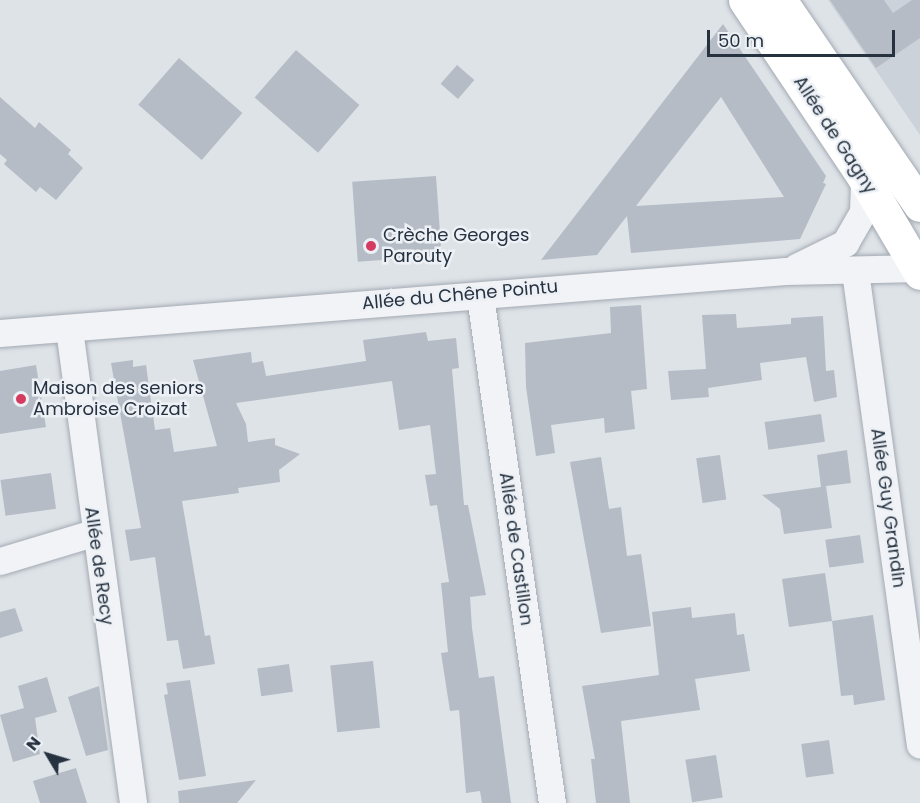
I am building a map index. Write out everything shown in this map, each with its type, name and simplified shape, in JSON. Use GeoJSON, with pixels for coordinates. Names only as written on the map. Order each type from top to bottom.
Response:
{"type":"FeatureCollection","features":[{"type":"Feature","properties":{"kind":"main road","name":"Allée de Gagny"},"geometry":{"type":"LineString","coordinates":[[746,0],[864,178],[918,270]]}},
{"type":"Feature","properties":{"kind":"main road","name":"Allée de Gagny"},"geometry":{"type":"LineString","coordinates":[[780,0],[920,205]]}},
{"type":"Feature","properties":{"kind":"street"},"geometry":{"type":"LineString","coordinates":[[786,270],[820,258],[845,243],[862,212],[864,178]]}},
{"type":"Feature","properties":{"kind":"street","name":"Allée du Chêne Pointu"},"geometry":{"type":"LineString","coordinates":[[0,333],[786,270],[918,270]]}},
{"type":"Feature","properties":{"kind":"street","name":"Allée Guy Grandin"},"geometry":{"type":"LineString","coordinates":[[855,271],[920,742]]}},
{"type":"Feature","properties":{"kind":"street","name":"Allée de Castillon"},"geometry":{"type":"LineString","coordinates":[[480,296],[552,803]]}},
{"type":"Feature","properties":{"kind":"street","name":"Allée de Recy"},"geometry":{"type":"LineString","coordinates":[[69,329],[93,533],[133,803]]}},
{"type":"Feature","properties":{"kind":"street"},"geometry":{"type":"LineString","coordinates":[[0,561],[93,533]]}},
{"type":"Feature","properties":{"kind":"shaded area"},"geometry":{"type":"Polygon","coordinates":[[[828,0],[920,0],[920,135],[828,0]]]}},
{"type":"Feature","properties":{"kind":"building"},"geometry":{"type":"Polygon","coordinates":[[[830,0],[884,0],[893,13],[912,0],[920,0],[920,38],[876,68],[830,0]]]}},
{"type":"Feature","properties":{"kind":"building"},"geometry":{"type":"Polygon","coordinates":[[[723,24],[826,176],[823,183],[826,184],[800,239],[631,253],[627,216],[597,255],[541,260],[723,24]],[[721,97],[636,206],[784,197],[721,97]]]}},
{"type":"Feature","properties":{"kind":"building"},"geometry":{"type":"Polygon","coordinates":[[[296,50],[359,105],[318,153],[255,98],[296,50]]]}},
{"type":"Feature","properties":{"kind":"building"},"geometry":{"type":"Polygon","coordinates":[[[179,58],[242,113],[202,160],[138,105],[179,58]]]}},
{"type":"Feature","properties":{"kind":"building"},"geometry":{"type":"Polygon","coordinates":[[[457,65],[474,80],[458,99],[441,84],[457,65]]]}},
{"type":"Feature","properties":{"kind":"building"},"geometry":{"type":"Polygon","coordinates":[[[0,97],[35,128],[39,122],[71,150],[68,154],[83,168],[56,200],[40,187],[36,192],[4,164],[7,160],[0,154],[0,97]]]}},
{"type":"Feature","properties":{"kind":"building"},"geometry":{"type":"Polygon","coordinates":[[[436,176],[442,256],[358,262],[352,182],[436,176]]]}},
{"type":"Feature","properties":{"kind":"building"},"geometry":{"type":"Polygon","coordinates":[[[641,305],[647,389],[631,391],[635,429],[605,433],[604,418],[551,425],[555,453],[536,456],[526,387],[525,343],[611,333],[610,307],[641,305]]]}},
{"type":"Feature","properties":{"kind":"building"},"geometry":{"type":"Polygon","coordinates":[[[736,314],[737,328],[791,324],[791,318],[823,316],[826,371],[834,370],[837,397],[814,402],[806,357],[760,363],[762,380],[708,388],[709,397],[671,400],[668,371],[706,369],[702,315],[736,314]]]}},
{"type":"Feature","properties":{"kind":"building"},"geometry":{"type":"Polygon","coordinates":[[[426,332],[428,341],[456,338],[459,368],[452,369],[464,505],[468,505],[486,595],[470,597],[472,628],[479,678],[494,676],[511,803],[482,803],[480,791],[466,793],[459,710],[450,711],[441,653],[448,652],[441,583],[449,582],[437,505],[430,506],[425,475],[436,474],[430,425],[399,430],[392,381],[236,403],[246,424],[248,442],[275,438],[275,445],[300,454],[279,470],[280,482],[238,488],[239,493],[182,501],[205,636],[210,635],[215,664],[183,669],[178,640],[167,641],[155,557],[130,561],[125,530],[141,528],[111,363],[133,360],[133,367],[146,365],[155,430],[170,428],[174,452],[217,446],[193,360],[251,352],[252,363],[263,361],[266,376],[366,361],[363,340],[426,332]]]}},
{"type":"Feature","properties":{"kind":"building","name":"Maison des seniors Ambroise Croizat"},"geometry":{"type":"Polygon","coordinates":[[[36,365],[46,427],[0,434],[0,371],[36,365]]]}},
{"type":"Feature","properties":{"kind":"building"},"geometry":{"type":"Polygon","coordinates":[[[821,414],[825,442],[768,450],[765,422],[821,414]]]}},
{"type":"Feature","properties":{"kind":"building"},"geometry":{"type":"Polygon","coordinates":[[[847,450],[851,483],[826,486],[832,528],[784,534],[780,509],[762,495],[821,487],[817,455],[847,450]]]}},
{"type":"Feature","properties":{"kind":"building"},"geometry":{"type":"Polygon","coordinates":[[[720,455],[726,500],[702,503],[696,458],[720,455]]]}},
{"type":"Feature","properties":{"kind":"building"},"geometry":{"type":"Polygon","coordinates":[[[601,457],[609,509],[621,507],[627,556],[641,554],[651,626],[601,633],[570,462],[601,457]]]}},
{"type":"Feature","properties":{"kind":"building"},"geometry":{"type":"Polygon","coordinates":[[[51,473],[56,509],[6,516],[0,480],[51,473]]]}},
{"type":"Feature","properties":{"kind":"building"},"geometry":{"type":"Polygon","coordinates":[[[860,535],[864,563],[829,568],[825,540],[860,535]]]}},
{"type":"Feature","properties":{"kind":"building"},"geometry":{"type":"Polygon","coordinates":[[[825,573],[832,621],[789,627],[782,579],[825,573]]]}},
{"type":"Feature","properties":{"kind":"building"},"geometry":{"type":"Polygon","coordinates":[[[691,607],[692,618],[735,613],[737,635],[744,634],[750,671],[695,679],[700,710],[621,721],[630,803],[596,803],[591,759],[595,759],[582,686],[659,675],[652,612],[691,607]]]}},
{"type":"Feature","properties":{"kind":"building"},"geometry":{"type":"Polygon","coordinates":[[[15,608],[23,631],[0,638],[0,612],[15,608]]]}},
{"type":"Feature","properties":{"kind":"building"},"geometry":{"type":"Polygon","coordinates":[[[873,615],[885,700],[854,705],[853,695],[841,696],[832,621],[873,615]]]}},
{"type":"Feature","properties":{"kind":"building"},"geometry":{"type":"Polygon","coordinates":[[[373,661],[380,728],[337,732],[330,665],[373,661]]]}},
{"type":"Feature","properties":{"kind":"building"},"geometry":{"type":"Polygon","coordinates":[[[289,664],[293,692],[261,696],[257,668],[289,664]]]}},
{"type":"Feature","properties":{"kind":"building"},"geometry":{"type":"Polygon","coordinates":[[[47,677],[57,712],[35,718],[40,754],[13,762],[0,715],[24,708],[18,686],[47,677]]]}},
{"type":"Feature","properties":{"kind":"building"},"geometry":{"type":"Polygon","coordinates":[[[190,680],[206,776],[179,780],[164,695],[168,694],[166,683],[190,680]]]}},
{"type":"Feature","properties":{"kind":"building"},"geometry":{"type":"Polygon","coordinates":[[[99,686],[108,750],[86,756],[68,697],[99,686]]]}},
{"type":"Feature","properties":{"kind":"building"},"geometry":{"type":"Polygon","coordinates":[[[829,740],[834,774],[806,778],[801,744],[829,740]]]}},
{"type":"Feature","properties":{"kind":"building"},"geometry":{"type":"Polygon","coordinates":[[[716,755],[723,797],[692,802],[685,760],[716,755]]]}},
{"type":"Feature","properties":{"kind":"building"},"geometry":{"type":"Polygon","coordinates":[[[76,768],[87,803],[40,803],[33,781],[76,768]]]}},
{"type":"Feature","properties":{"kind":"building"},"geometry":{"type":"Polygon","coordinates":[[[256,780],[237,803],[179,803],[178,791],[256,780]]]}},
{"type":"Feature","properties":{"kind":"place","name":"Crèche Georges Parouty"},"geometry":{"type":"Point","coordinates":[371,246]}},
{"type":"Feature","properties":{"kind":"place","name":"Maison des seniors Ambroise Croizat"},"geometry":{"type":"Point","coordinates":[21,399]}}]}
